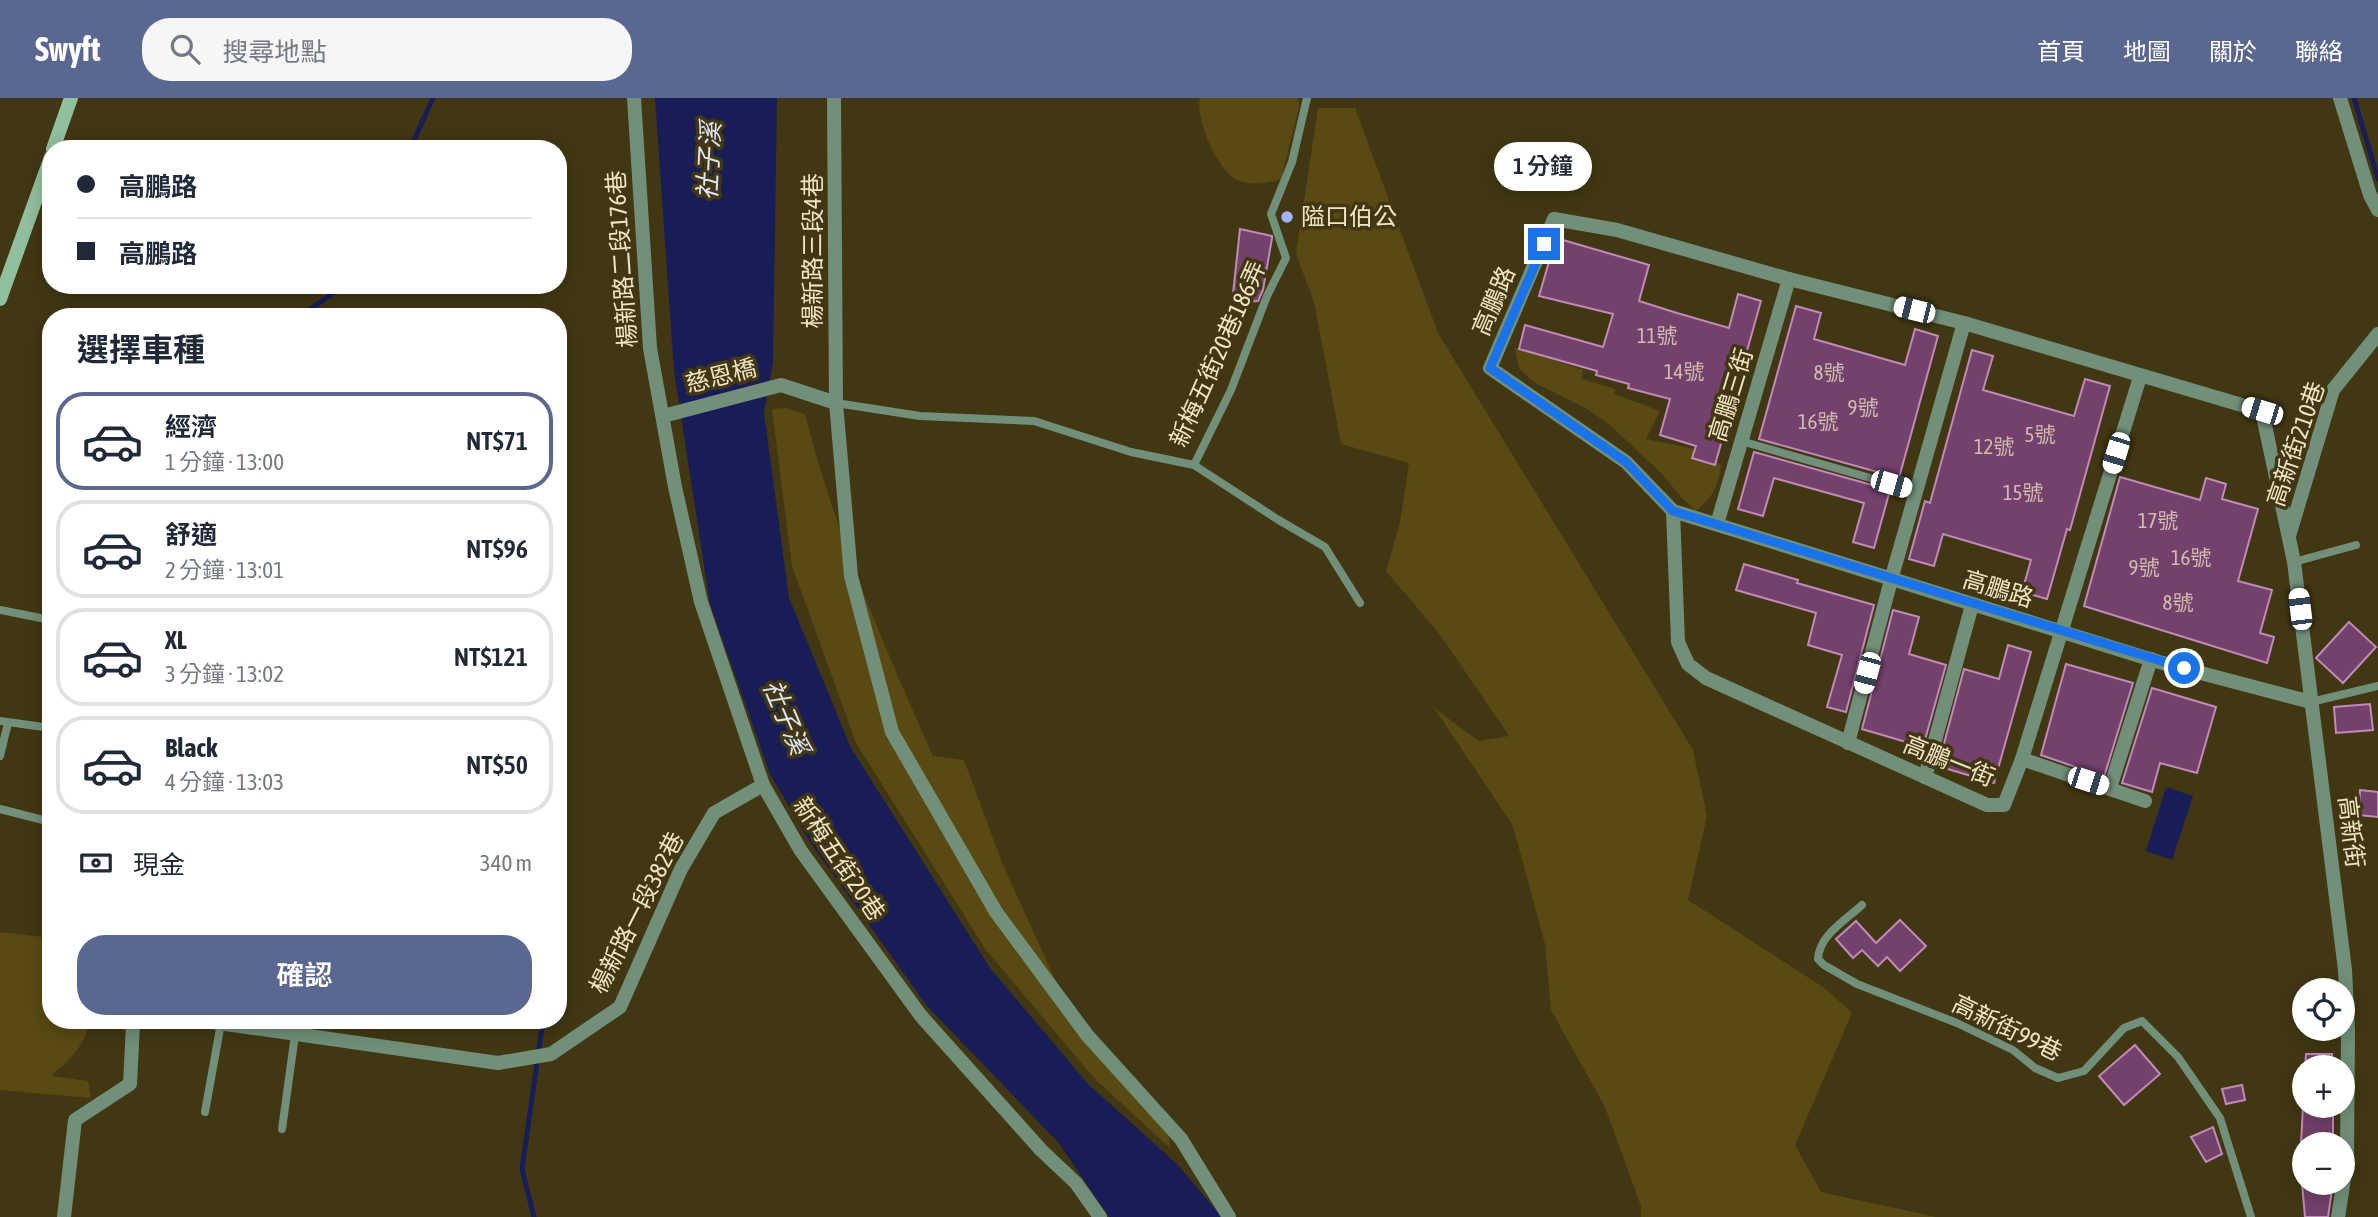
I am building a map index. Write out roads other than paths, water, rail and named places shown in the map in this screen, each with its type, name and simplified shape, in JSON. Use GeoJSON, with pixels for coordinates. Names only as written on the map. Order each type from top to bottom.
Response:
{"type":"FeatureCollection","features":[{"type":"Feature","properties":{"kind":"main road"},"geometry":{"type":"LineString","coordinates":[[57,140],[71,98]]}},
{"type":"Feature","properties":{"kind":"main road"},"geometry":{"type":"LineString","coordinates":[[0,299],[42,182]]}},
{"type":"Feature","properties":{"kind":"street","name":"楊新路二段176巷"},"geometry":{"type":"LineString","coordinates":[[634,98],[650,348],[668,414]]}},
{"type":"Feature","properties":{"kind":"street","name":"楊新路三段4巷"},"geometry":{"type":"LineString","coordinates":[[834,98],[836,403],[851,576],[892,732],[996,912],[1087,1035],[1181,1139],[1230,1217]]}},
{"type":"Feature","properties":{"kind":"street"},"geometry":{"type":"LineString","coordinates":[[2340,98],[2370,195],[2378,210]]}},
{"type":"Feature","properties":{"kind":"street","name":"高鵬路"},"geometry":{"type":"LineString","coordinates":[[2289,538],[2262,411],[1964,323],[1789,279],[1617,230],[1554,219],[1490,368],[1626,462],[1673,511],[2151,659],[2311,702]]}},
{"type":"Feature","properties":{"kind":"street","name":"高鵬三街"},"geometry":{"type":"LineString","coordinates":[[1717,524],[1789,279]]}},
{"type":"Feature","properties":{"kind":"street"},"geometry":{"type":"LineString","coordinates":[[1848,744],[1891,580],[1964,323]]}},
{"type":"Feature","properties":{"kind":"street","name":"高新街210巷"},"geometry":{"type":"LineString","coordinates":[[2289,538],[2333,390],[2378,334]]}},
{"type":"Feature","properties":{"kind":"street","name":"高鵬一街"},"geometry":{"type":"LineString","coordinates":[[1673,511],[1678,642],[1688,664],[1706,678],[1848,744],[1987,805],[2004,805],[2022,759],[2140,377]]}},
{"type":"Feature","properties":{"kind":"street","name":"慈恩橋"},"geometry":{"type":"LineString","coordinates":[[668,414],[781,384]]}},
{"type":"Feature","properties":{"kind":"street","name":"新梅五街20巷186弄"},"geometry":{"type":"LineString","coordinates":[[781,384],[836,403]]}},
{"type":"Feature","properties":{"kind":"street","name":"新梅五街20巷"},"geometry":{"type":"LineString","coordinates":[[668,414],[675,487],[701,603],[763,785],[801,851],[921,1016],[1041,1150],[1076,1183],[1100,1217]]}},
{"type":"Feature","properties":{"kind":"street","name":"高新街"},"geometry":{"type":"LineString","coordinates":[[2289,538],[2345,970],[2347,1160],[2338,1217]]}},
{"type":"Feature","properties":{"kind":"street"},"geometry":{"type":"LineString","coordinates":[[1925,777],[1972,605]]}},
{"type":"Feature","properties":{"kind":"street"},"geometry":{"type":"LineString","coordinates":[[2110,788],[2151,659]]}},
{"type":"Feature","properties":{"kind":"street"},"geometry":{"type":"LineString","coordinates":[[2022,759],[2145,801]]}},
{"type":"Feature","properties":{"kind":"street","name":"楊新路一段382巷"},"geometry":{"type":"LineString","coordinates":[[261,1029],[498,1063],[551,1054],[620,1007],[681,869],[714,813],[763,785]]}},
{"type":"Feature","properties":{"kind":"street"},"geometry":{"type":"LineString","coordinates":[[64,1217],[75,1119],[130,1084],[133,1029]]}},
{"type":"Feature","properties":{"kind":"lane","name":"新梅五街20巷186弄"},"geometry":{"type":"LineString","coordinates":[[836,403],[920,416],[1034,421],[1131,452],[1194,465],[1231,390],[1267,296],[1286,258],[1271,214],[1292,162],[1307,98]]}},
{"type":"Feature","properties":{"kind":"lane"},"geometry":{"type":"LineString","coordinates":[[1741,440],[1916,491]]}},
{"type":"Feature","properties":{"kind":"lane"},"geometry":{"type":"LineString","coordinates":[[1194,465],[1325,547],[1360,603]]}},
{"type":"Feature","properties":{"kind":"lane"},"geometry":{"type":"LineString","coordinates":[[2294,562],[2356,545]]}},
{"type":"Feature","properties":{"kind":"lane"},"geometry":{"type":"LineString","coordinates":[[0,610],[42,618]]}},
{"type":"Feature","properties":{"kind":"lane"},"geometry":{"type":"LineString","coordinates":[[2311,702],[2378,686]]}},
{"type":"Feature","properties":{"kind":"lane"},"geometry":{"type":"LineString","coordinates":[[0,756],[4,722],[42,727]]}},
{"type":"Feature","properties":{"kind":"lane"},"geometry":{"type":"LineString","coordinates":[[0,809],[42,820]]}},
{"type":"Feature","properties":{"kind":"lane","name":"高新街99巷"},"geometry":{"type":"LineString","coordinates":[[1862,905],[1824,939],[1818,949],[1818,959],[1824,965],[1857,984],[1957,1023],[2013,1050],[2035,1068],[2058,1078],[2084,1071],[2124,1028],[2142,1021],[2178,1057],[2220,1118],[2251,1217]]}},
{"type":"Feature","properties":{"kind":"lane"},"geometry":{"type":"LineString","coordinates":[[205,1112],[220,1029]]}},
{"type":"Feature","properties":{"kind":"lane"},"geometry":{"type":"LineString","coordinates":[[282,1129],[295,1035]]}},
{"type":"Feature","properties":{"kind":"water"},"geometry":{"type":"Polygon","coordinates":[[[655,98],[777,98],[773,362],[764,413],[789,598],[851,748],[990,968],[1088,1084],[1177,1164],[1222,1217],[1109,1217],[1058,1142],[927,1006],[810,842],[770,774],[710,604],[674,371],[655,98]]]}},
{"type":"Feature","properties":{"kind":"water"},"geometry":{"type":"Polygon","coordinates":[[[2166,787],[2193,796],[2172,860],[2146,851],[2166,787]]]}},
{"type":"Feature","properties":{"kind":"waterway","name":"社子溪"},"geometry":{"type":"LineString","coordinates":[[414,140],[433,98]]}},
{"type":"Feature","properties":{"kind":"waterway"},"geometry":{"type":"LineString","coordinates":[[2354,98],[2378,179]]}},
{"type":"Feature","properties":{"kind":"waterway","name":"社子溪"},"geometry":{"type":"LineString","coordinates":[[312,308],[332,294]]}},
{"type":"Feature","properties":{"kind":"waterway","name":"社子溪"},"geometry":{"type":"LineString","coordinates":[[534,1217],[522,1169],[542,1029]]}},
{"type":"Feature","properties":{"kind":"place","name":"隘口伯公"},"geometry":{"type":"Point","coordinates":[1287,217]}}]}
